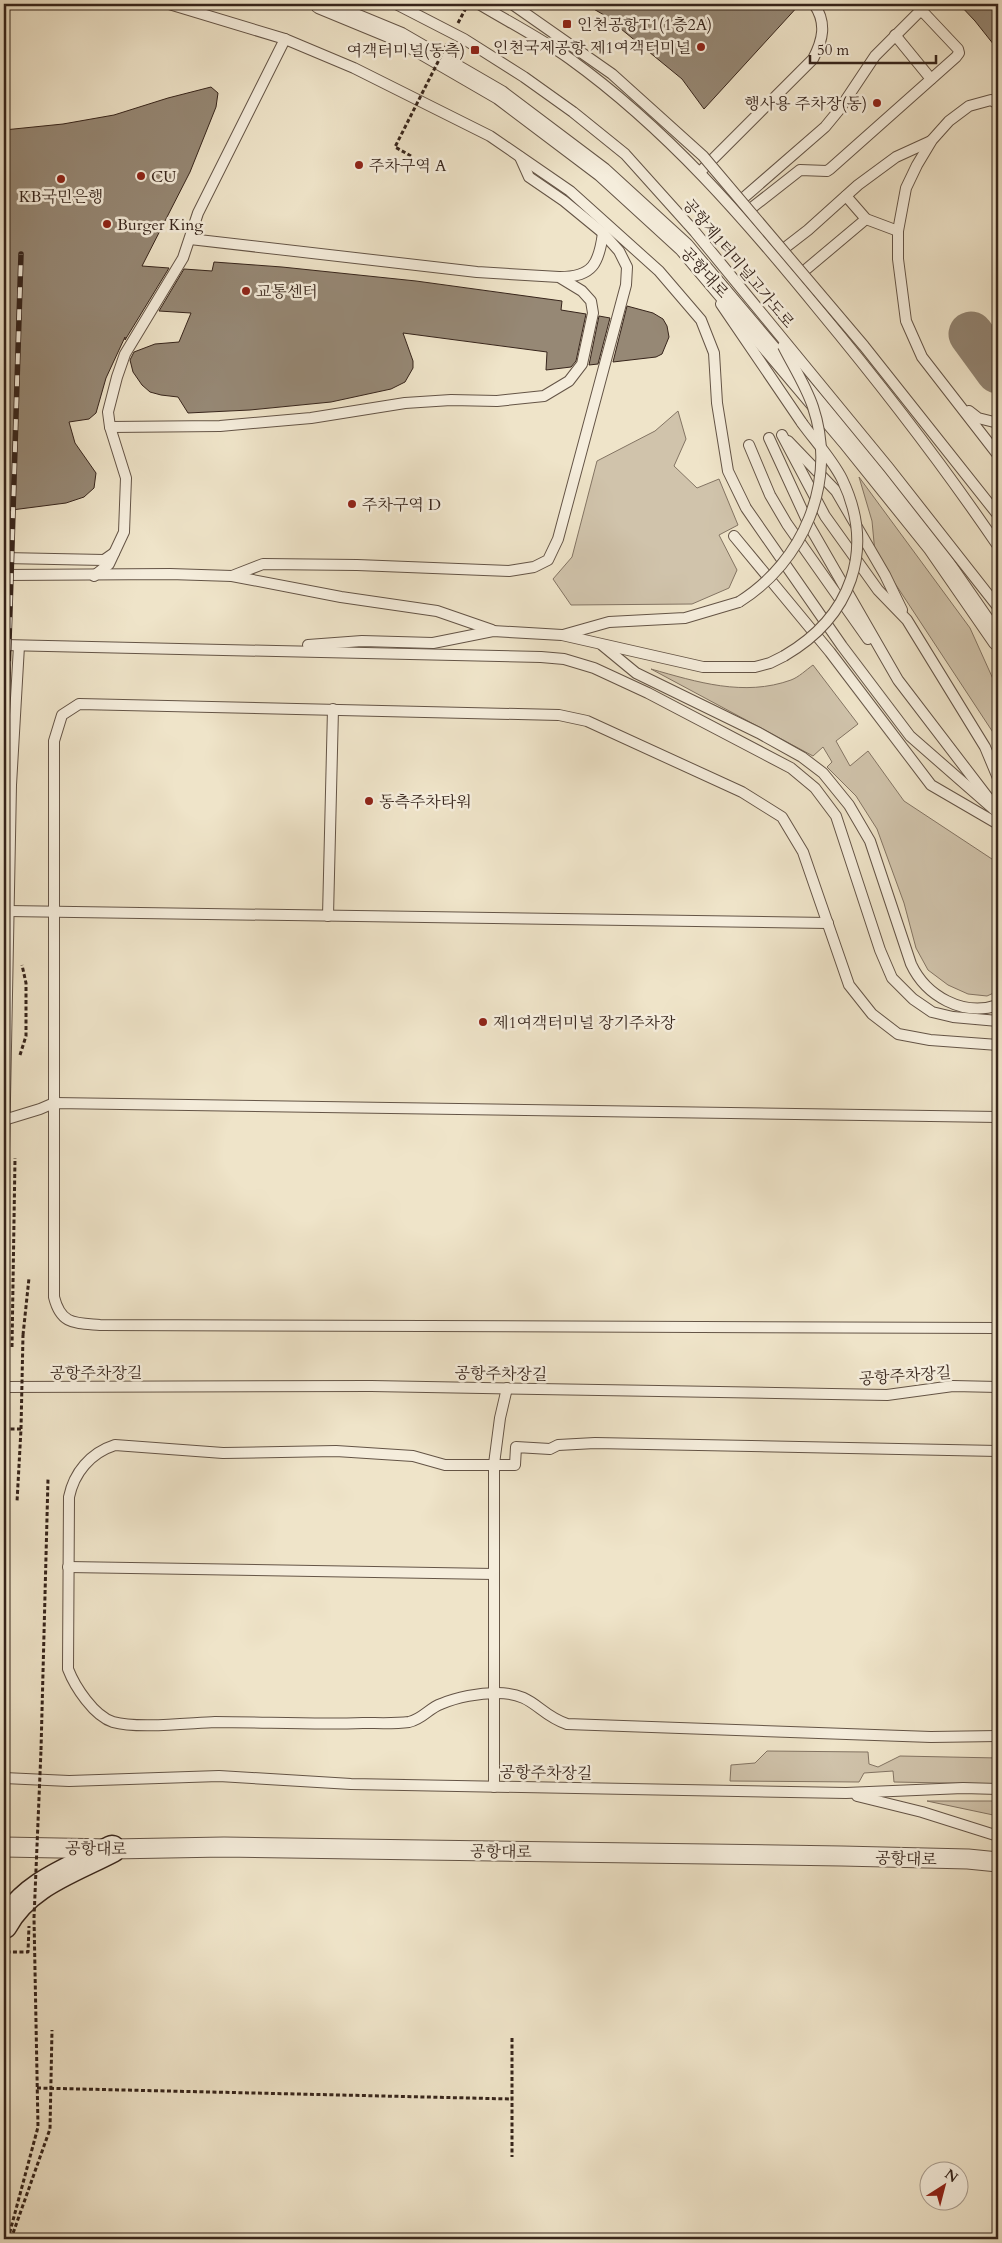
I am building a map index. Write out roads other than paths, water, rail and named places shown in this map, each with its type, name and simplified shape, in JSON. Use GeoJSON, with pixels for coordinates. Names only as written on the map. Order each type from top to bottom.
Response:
{"type":"FeatureCollection","features":[{"type":"Feature","properties":{"kind":"street","name":"공항대로"},"geometry":{"type":"LineString","coordinates":[[320,4],[400,37],[500,95],[602,172],[684,247],[785,364],[902,508],[933,547],[998,641]]}},
{"type":"Feature","properties":{"kind":"street","name":"공항대로"},"geometry":{"type":"LineString","coordinates":[[4,1847],[112,1849],[224,1847],[832,1856],[968,1859],[998,1862]]}},
{"type":"Feature","properties":{"kind":"street"},"geometry":{"type":"LineString","coordinates":[[4,1925],[16,1905],[48,1880],[112,1849]]}},
{"type":"Feature","properties":{"kind":"lane"},"geometry":{"type":"LineString","coordinates":[[169,4],[285,40],[354,68],[490,136],[570,191],[659,271],[701,320],[714,353],[717,403],[728,471],[746,508],[842,646],[910,736],[998,812]]}},
{"type":"Feature","properties":{"kind":"lane","name":"공항제1터미널고가도로"},"geometry":{"type":"LineString","coordinates":[[396,4],[464,39],[524,77],[573,112],[625,154],[696,232],[888,467],[998,607]]}},
{"type":"Feature","properties":{"kind":"lane"},"geometry":{"type":"LineString","coordinates":[[479,4],[570,59],[634,111],[700,172],[775,256],[853,351],[956,485],[998,546]]}},
{"type":"Feature","properties":{"kind":"lane"},"geometry":{"type":"LineString","coordinates":[[512,4],[612,74],[703,156],[864,346],[998,515]]}},
{"type":"Feature","properties":{"kind":"lane"},"geometry":{"type":"LineString","coordinates":[[700,172],[812,59],[822,42],[822,20],[814,4]]}},
{"type":"Feature","properties":{"kind":"lane"},"geometry":{"type":"LineString","coordinates":[[741,200],[825,127],[839,110],[871,62],[895,34],[918,13],[922,12],[958,49],[959,53],[956,58],[830,169],[824,171],[800,170],[750,210]]}},
{"type":"Feature","properties":{"kind":"lane"},"geometry":{"type":"LineString","coordinates":[[895,34],[931,80]]}},
{"type":"Feature","properties":{"kind":"lane"},"geometry":{"type":"LineString","coordinates":[[94,576],[109,564],[124,532],[126,478],[110,427],[108,412],[125,354],[183,258],[198,213],[285,40]]}},
{"type":"Feature","properties":{"kind":"lane"},"geometry":{"type":"LineString","coordinates":[[998,104],[991,100],[969,106],[949,121],[932,140],[906,188],[898,231],[898,259],[906,321],[922,357],[998,455]]}},
{"type":"Feature","properties":{"kind":"lane"},"geometry":{"type":"LineString","coordinates":[[775,256],[896,157],[932,140]]}},
{"type":"Feature","properties":{"kind":"lane"},"geometry":{"type":"LineString","coordinates":[[232,576],[263,564],[357,565],[509,572],[534,567],[548,560],[558,538],[626,285],[627,267],[619,251],[603,233],[564,201],[529,177],[519,156]]}},
{"type":"Feature","properties":{"kind":"lane"},"geometry":{"type":"LineString","coordinates":[[846,196],[866,219],[898,231]]}},
{"type":"Feature","properties":{"kind":"lane"},"geometry":{"type":"LineString","coordinates":[[794,279],[866,219]]}},
{"type":"Feature","properties":{"kind":"lane"},"geometry":{"type":"LineString","coordinates":[[190,239],[452,269],[559,277],[584,274],[594,265],[600,251],[603,233]]}},
{"type":"Feature","properties":{"kind":"lane"},"geometry":{"type":"LineString","coordinates":[[245,649],[362,641],[433,643],[493,631],[562,635],[703,667],[755,667],[770,663],[784,656],[816,634],[842,601],[854,573],[858,543],[854,512],[841,478],[684,247]]}},
{"type":"Feature","properties":{"kind":"lane"},"geometry":{"type":"LineString","coordinates":[[110,427],[220,426],[311,418],[405,403],[451,400],[497,401],[544,396],[569,381],[582,364],[593,313],[591,301],[582,291],[559,277]]}},
{"type":"Feature","properties":{"kind":"lane"},"geometry":{"type":"LineString","coordinates":[[562,635],[609,622],[684,618],[739,602],[756,592],[789,557],[805,530],[815,501],[821,472],[820,446],[813,408],[774,329]]}},
{"type":"Feature","properties":{"kind":"lane"},"geometry":{"type":"LineString","coordinates":[[961,405],[978,418],[998,423]]}},
{"type":"Feature","properties":{"kind":"lane"},"geometry":{"type":"LineString","coordinates":[[907,620],[878,590],[825,516],[782,435],[836,491],[885,575],[907,620],[985,747],[998,778]]}},
{"type":"Feature","properties":{"kind":"lane"},"geometry":{"type":"LineString","coordinates":[[769,438],[810,527],[898,680]]}},
{"type":"Feature","properties":{"kind":"lane"},"geometry":{"type":"LineString","coordinates":[[749,445],[770,495],[787,524],[898,680],[998,812]]}},
{"type":"Feature","properties":{"kind":"lane"},"geometry":{"type":"LineString","coordinates":[[734,536],[830,652],[931,784],[998,824]]}},
{"type":"Feature","properties":{"kind":"lane"},"geometry":{"type":"LineString","coordinates":[[4,558],[104,560],[114,553]]}},
{"type":"Feature","properties":{"kind":"lane"},"geometry":{"type":"LineString","coordinates":[[4,575],[94,576],[170,574],[232,576],[340,597],[437,611],[493,631]]}},
{"type":"Feature","properties":{"kind":"lane"},"geometry":{"type":"LineString","coordinates":[[985,622],[998,653]]}},
{"type":"Feature","properties":{"kind":"lane"},"geometry":{"type":"LineString","coordinates":[[602,644],[636,673],[759,733],[802,757],[823,773],[849,805],[870,841],[911,964],[920,980],[937,995],[956,1005],[975,1007],[998,1005]]}},
{"type":"Feature","properties":{"kind":"lane"},"geometry":{"type":"LineString","coordinates":[[4,646],[245,649],[541,657],[564,659],[594,668],[648,693],[791,768],[815,788],[836,816],[880,950],[892,978],[913,999],[932,1012],[953,1017],[998,1021]]}},
{"type":"Feature","properties":{"kind":"lane"},"geometry":{"type":"LineString","coordinates":[[4,1152],[11,785],[19,646]]}},
{"type":"Feature","properties":{"kind":"lane"},"geometry":{"type":"LineString","coordinates":[[998,1045],[930,1040],[898,1034],[872,1014],[849,985],[803,852],[782,817],[742,792],[588,721],[559,715],[79,704],[62,715],[54,741],[54,1298],[58,1311],[65,1319],[79,1323],[100,1325],[998,1328]]}},
{"type":"Feature","properties":{"kind":"lane"},"geometry":{"type":"LineString","coordinates":[[328,916],[333,709]]}},
{"type":"Feature","properties":{"kind":"lane"},"geometry":{"type":"LineString","coordinates":[[4,763],[11,785]]}},
{"type":"Feature","properties":{"kind":"lane"},"geometry":{"type":"LineString","coordinates":[[8,911],[828,923]]}},
{"type":"Feature","properties":{"kind":"lane"},"geometry":{"type":"LineString","coordinates":[[4,1120],[40,1109],[54,1102],[998,1117]]}},
{"type":"Feature","properties":{"kind":"lane","name":"공항주차장길"},"geometry":{"type":"LineString","coordinates":[[4,1387],[507,1388],[887,1395],[953,1386],[998,1387]]}},
{"type":"Feature","properties":{"kind":"lane"},"geometry":{"type":"LineString","coordinates":[[494,1787],[494,1464],[500,1418],[507,1388]]}},
{"type":"Feature","properties":{"kind":"lane"},"geometry":{"type":"LineString","coordinates":[[998,1451],[595,1443],[558,1445],[550,1449],[516,1447],[515,1465],[445,1465],[413,1456],[336,1451],[222,1452],[115,1445],[92,1456],[72,1484],[68,1497],[68,1669],[74,1684],[100,1715],[113,1722],[132,1725],[217,1722],[330,1724],[408,1722],[422,1718],[440,1704],[471,1696],[512,1693],[525,1697],[557,1721],[567,1724],[931,1737],[998,1736]]}},
{"type":"Feature","properties":{"kind":"lane"},"geometry":{"type":"LineString","coordinates":[[68,1567],[494,1574]]}},
{"type":"Feature","properties":{"kind":"lane","name":"공항주차장길"},"geometry":{"type":"LineString","coordinates":[[4,1778],[69,1781],[219,1776],[351,1784],[846,1793],[963,1788],[998,1789]]}},
{"type":"Feature","properties":{"kind":"lane"},"geometry":{"type":"LineString","coordinates":[[846,1793],[922,1812],[998,1836]]}},
{"type":"Feature","properties":{"kind":"railway"},"geometry":{"type":"LineString","coordinates":[[4,804],[21,254]]}},
{"type":"Feature","properties":{"kind":"place","name":"인천공항T1(1층2A)"},"geometry":{"type":"Point","coordinates":[567,24]}},
{"type":"Feature","properties":{"kind":"place","name":"인천국제공항 제1여객터미널"},"geometry":{"type":"Point","coordinates":[701,47]}},
{"type":"Feature","properties":{"kind":"place","name":"여객터미널(동측)"},"geometry":{"type":"Point","coordinates":[475,50]}},
{"type":"Feature","properties":{"kind":"place","name":"행사용 주차장(동)"},"geometry":{"type":"Point","coordinates":[877,103]}},
{"type":"Feature","properties":{"kind":"place","name":"주차구역 A"},"geometry":{"type":"Point","coordinates":[359,165]}},
{"type":"Feature","properties":{"kind":"place","name":"CU"},"geometry":{"type":"Point","coordinates":[141,176]}},
{"type":"Feature","properties":{"kind":"place","name":"KB국민은행"},"geometry":{"type":"Point","coordinates":[61,179]}},
{"type":"Feature","properties":{"kind":"place","name":"Burger King"},"geometry":{"type":"Point","coordinates":[107,224]}},
{"type":"Feature","properties":{"kind":"place","name":"교통센터"},"geometry":{"type":"Point","coordinates":[246,291]}},
{"type":"Feature","properties":{"kind":"place","name":"주차구역 D"},"geometry":{"type":"Point","coordinates":[352,504]}},
{"type":"Feature","properties":{"kind":"place","name":"동측주차타워"},"geometry":{"type":"Point","coordinates":[369,801]}},
{"type":"Feature","properties":{"kind":"place","name":"제1여객터미널 장기주차장"},"geometry":{"type":"Point","coordinates":[483,1022]}}]}
